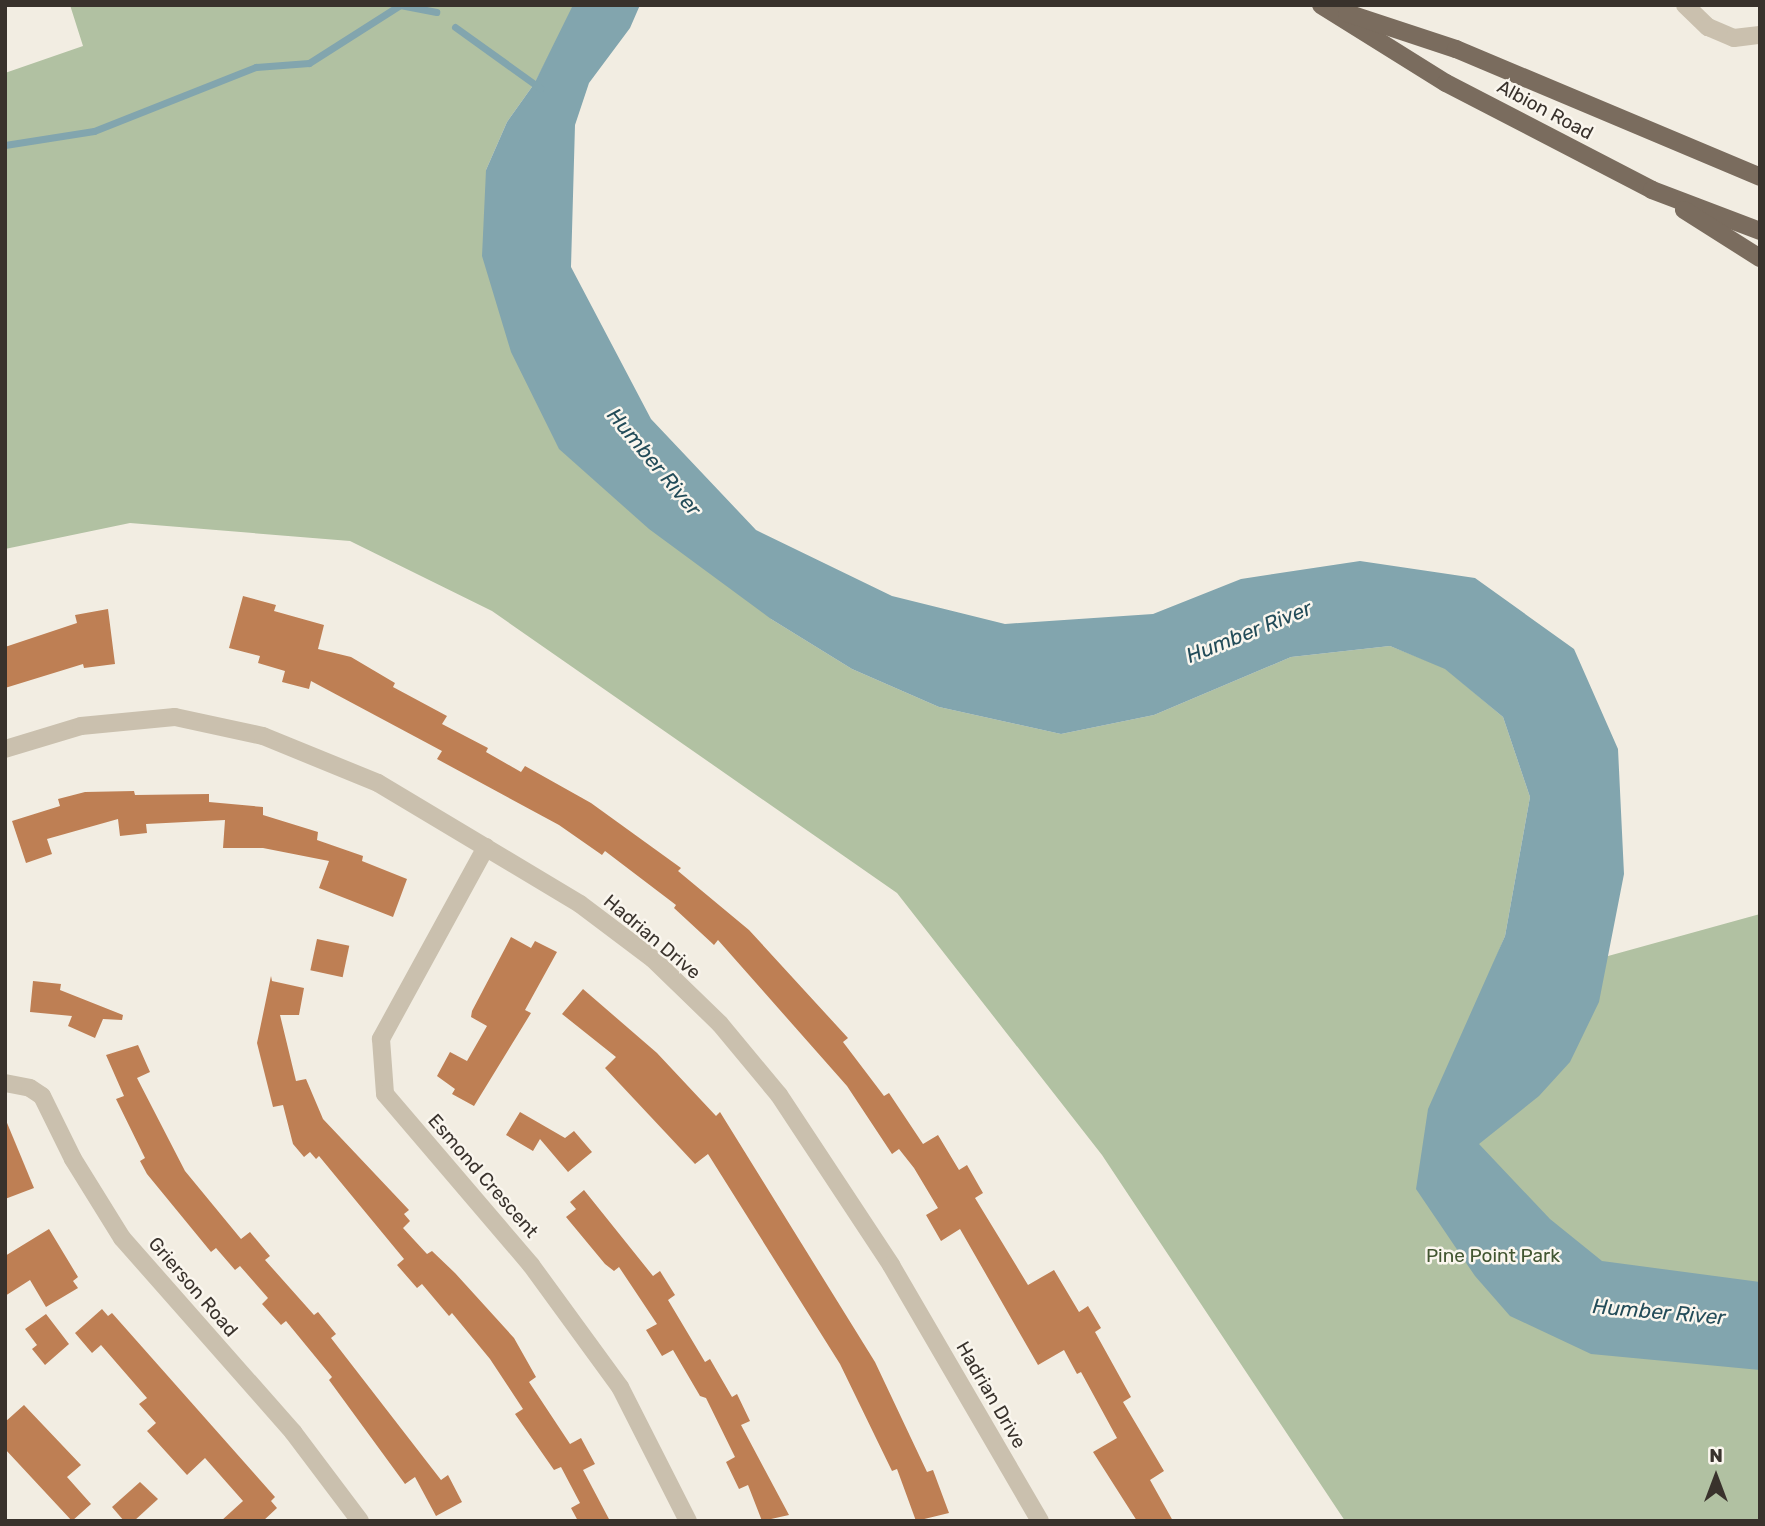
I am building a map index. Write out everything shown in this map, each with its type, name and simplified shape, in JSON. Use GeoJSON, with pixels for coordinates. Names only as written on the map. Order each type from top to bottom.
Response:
{"type":"FeatureCollection","features":[{"type":"Feature","properties":{"kind":"main road","name":"Albion Road"},"geometry":{"type":"LineString","coordinates":[[1322,5],[1456,49],[1760,177]]}},
{"type":"Feature","properties":{"kind":"main road","name":"Albion Road"},"geometry":{"type":"LineString","coordinates":[[1322,5],[1446,83],[1652,190],[1760,231]]}},
{"type":"Feature","properties":{"kind":"main road"},"geometry":{"type":"LineString","coordinates":[[1652,190],[1760,258]]}},
{"type":"Feature","properties":{"kind":"street"},"geometry":{"type":"LineString","coordinates":[[1685,5],[1708,27],[1734,38],[1760,35]]}},
{"type":"Feature","properties":{"kind":"street","name":"Hadrian Drive"},"geometry":{"type":"LineString","coordinates":[[5,749],[81,726],[175,717],[263,736],[377,783],[580,904],[653,959],[720,1024],[779,1095],[891,1265],[1040,1521]]}},
{"type":"Feature","properties":{"kind":"street","name":"Esmond Crescent"},"geometry":{"type":"LineString","coordinates":[[486,846],[382,1039],[384,1094],[531,1265],[620,1387],[688,1521]]}},
{"type":"Feature","properties":{"kind":"street","name":"Grierson Road"},"geometry":{"type":"LineString","coordinates":[[5,1083],[30,1087],[42,1096],[72,1159],[122,1238],[293,1433],[360,1521]]}},
{"type":"Feature","properties":{"kind":"green space","name":"Pine Point Park"},"geometry":{"type":"Polygon","coordinates":[[[70,5],[633,5],[571,13],[534,84],[507,122],[486,170],[771,619],[852,669],[939,707],[1061,734],[1154,715],[1291,657],[1390,646],[1445,668],[1503,717],[1530,797],[1505,936],[1482,991],[1760,914],[1760,1521],[1345,1521],[1102,1155],[897,893],[492,611],[350,541],[130,523],[5,549],[5,73],[83,46],[70,5]]]}},
{"type":"Feature","properties":{"kind":"water","name":"Humber River"},"geometry":{"type":"Polygon","coordinates":[[[573,5],[640,5],[630,28],[589,83],[575,125],[571,267],[651,419],[756,530],[892,596],[1005,624],[1153,614],[1241,579],[1360,561],[1475,578],[1574,649],[1618,749],[1624,874],[1599,1002],[1570,1062],[1539,1096],[1479,1144],[1550,1219],[1602,1261],[1760,1282],[1760,1370],[1591,1354],[1510,1316],[1475,1276],[1416,1189],[1428,1109],[1505,936],[1530,797],[1503,717],[1445,669],[1390,646],[1291,657],[1154,715],[1061,734],[939,707],[852,669],[771,619],[649,529],[559,449],[511,352],[482,256],[486,170],[507,122],[534,84],[573,5]]]}},
{"type":"Feature","properties":{"kind":"building"},"geometry":{"type":"Polygon","coordinates":[[[243,596],[276,605],[274,611],[324,625],[318,649],[351,657],[395,683],[393,687],[447,716],[442,724],[488,748],[486,752],[521,772],[525,766],[591,803],[681,868],[678,871],[749,930],[848,1038],[843,1042],[884,1096],[889,1093],[923,1144],[938,1135],[959,1170],[967,1165],[983,1193],[975,1198],[1028,1285],[1054,1270],[1079,1312],[1088,1306],[1101,1328],[1095,1332],[1131,1397],[1123,1402],[1164,1471],[1150,1480],[1173,1521],[1137,1521],[1093,1452],[1117,1438],[1081,1372],[1077,1374],[1064,1350],[1038,1365],[960,1229],[941,1241],[926,1215],[938,1208],[914,1168],[899,1149],[892,1154],[847,1086],[718,940],[714,945],[674,908],[676,905],[605,851],[602,855],[559,825],[437,759],[442,751],[311,681],[309,689],[282,682],[285,671],[258,663],[260,656],[229,648],[243,596]]]}},
{"type":"Feature","properties":{"kind":"building"},"geometry":{"type":"Polygon","coordinates":[[[108,609],[115,664],[84,668],[83,664],[5,688],[5,647],[77,623],[75,615],[108,609]]]}},
{"type":"Feature","properties":{"kind":"building"},"geometry":{"type":"Polygon","coordinates":[[[134,791],[135,795],[209,794],[209,802],[263,807],[263,815],[318,832],[317,840],[363,856],[362,861],[407,879],[393,917],[319,888],[329,861],[263,848],[223,848],[225,820],[146,824],[147,833],[120,836],[118,819],[47,839],[52,854],[26,863],[12,821],[60,806],[58,799],[85,792],[134,791]]]}},
{"type":"Feature","properties":{"kind":"building"},"geometry":{"type":"Polygon","coordinates":[[[511,937],[531,948],[535,941],[557,952],[525,1010],[531,1013],[474,1106],[452,1094],[455,1089],[437,1076],[450,1052],[467,1061],[487,1026],[471,1017],[472,1011],[511,937]]]}},
{"type":"Feature","properties":{"kind":"building"},"geometry":{"type":"Polygon","coordinates":[[[317,939],[349,946],[343,977],[310,970],[317,939]]]}},
{"type":"Feature","properties":{"kind":"building"},"geometry":{"type":"Polygon","coordinates":[[[271,976],[272,981],[304,988],[299,1015],[280,1015],[296,1081],[306,1079],[323,1119],[409,1210],[404,1214],[410,1221],[403,1228],[427,1254],[432,1251],[455,1273],[514,1338],[536,1377],[529,1382],[570,1444],[581,1438],[595,1464],[583,1470],[610,1521],[578,1521],[571,1508],[580,1503],[561,1467],[554,1470],[515,1414],[523,1409],[490,1359],[452,1313],[449,1316],[422,1284],[417,1288],[397,1265],[404,1259],[319,1156],[316,1159],[310,1152],[304,1157],[293,1144],[283,1105],[273,1107],[257,1043],[271,976]]]}},
{"type":"Feature","properties":{"kind":"building"},"geometry":{"type":"Polygon","coordinates":[[[33,981],[61,984],[60,990],[123,1015],[122,1020],[103,1019],[95,1038],[68,1026],[72,1016],[30,1012],[33,981]]]}},
{"type":"Feature","properties":{"kind":"building"},"geometry":{"type":"Polygon","coordinates":[[[583,989],[657,1053],[716,1116],[720,1112],[875,1362],[927,1472],[933,1470],[949,1513],[916,1521],[897,1469],[892,1471],[840,1364],[708,1154],[695,1164],[605,1068],[616,1057],[562,1014],[583,989]]]}},
{"type":"Feature","properties":{"kind":"building"},"geometry":{"type":"Polygon","coordinates":[[[138,1045],[150,1072],[137,1078],[185,1171],[241,1239],[250,1232],[270,1256],[265,1260],[314,1315],[318,1312],[336,1334],[331,1338],[441,1480],[448,1475],[462,1502],[436,1516],[415,1477],[405,1484],[329,1380],[332,1377],[286,1321],[281,1325],[262,1304],[268,1298],[240,1266],[235,1270],[216,1248],[211,1252],[147,1174],[140,1161],[145,1158],[116,1099],[124,1096],[106,1055],[138,1045]]]}},
{"type":"Feature","properties":{"kind":"building"},"geometry":{"type":"Polygon","coordinates":[[[520,1112],[565,1138],[574,1131],[592,1152],[568,1172],[540,1139],[533,1151],[506,1135],[520,1112]]]}},
{"type":"Feature","properties":{"kind":"building"},"geometry":{"type":"Polygon","coordinates":[[[5,1118],[34,1188],[5,1199],[5,1118]]]}},
{"type":"Feature","properties":{"kind":"building"},"geometry":{"type":"Polygon","coordinates":[[[584,1190],[653,1276],[660,1271],[675,1295],[668,1300],[705,1362],[710,1359],[732,1397],[737,1394],[750,1421],[741,1425],[789,1515],[762,1521],[748,1485],[739,1489],[726,1462],[735,1457],[706,1398],[700,1396],[673,1350],[662,1356],[646,1330],[657,1324],[619,1267],[614,1271],[605,1264],[566,1217],[576,1209],[570,1202],[584,1190]]]}},
{"type":"Feature","properties":{"kind":"building"},"geometry":{"type":"Polygon","coordinates":[[[49,1229],[78,1277],[73,1281],[78,1288],[46,1307],[30,1280],[5,1296],[5,1256],[49,1229]]]}},
{"type":"Feature","properties":{"kind":"building"},"geometry":{"type":"Polygon","coordinates":[[[102,1309],[108,1316],[112,1313],[275,1497],[271,1501],[277,1508],[263,1521],[221,1521],[243,1501],[205,1458],[187,1475],[147,1431],[156,1423],[139,1404],[147,1398],[101,1345],[92,1353],[75,1333],[102,1309]]]}},
{"type":"Feature","properties":{"kind":"building"},"geometry":{"type":"Polygon","coordinates":[[[46,1314],[69,1344],[45,1365],[32,1349],[37,1345],[25,1329],[46,1314]]]}},
{"type":"Feature","properties":{"kind":"building"},"geometry":{"type":"Polygon","coordinates":[[[24,1405],[81,1465],[67,1477],[91,1504],[72,1521],[5,1449],[5,1422],[24,1405]]]}},
{"type":"Feature","properties":{"kind":"building"},"geometry":{"type":"Polygon","coordinates":[[[140,1482],[158,1499],[134,1521],[124,1521],[112,1507],[140,1482]]]}},
{"type":"Feature","properties":{"kind":"waterway"},"geometry":{"type":"LineString","coordinates":[[5,145],[94,131],[256,67],[309,63],[400,5],[436,12]]}},
{"type":"Feature","properties":{"kind":"waterway"},"geometry":{"type":"LineString","coordinates":[[455,27],[540,88]]}}]}
